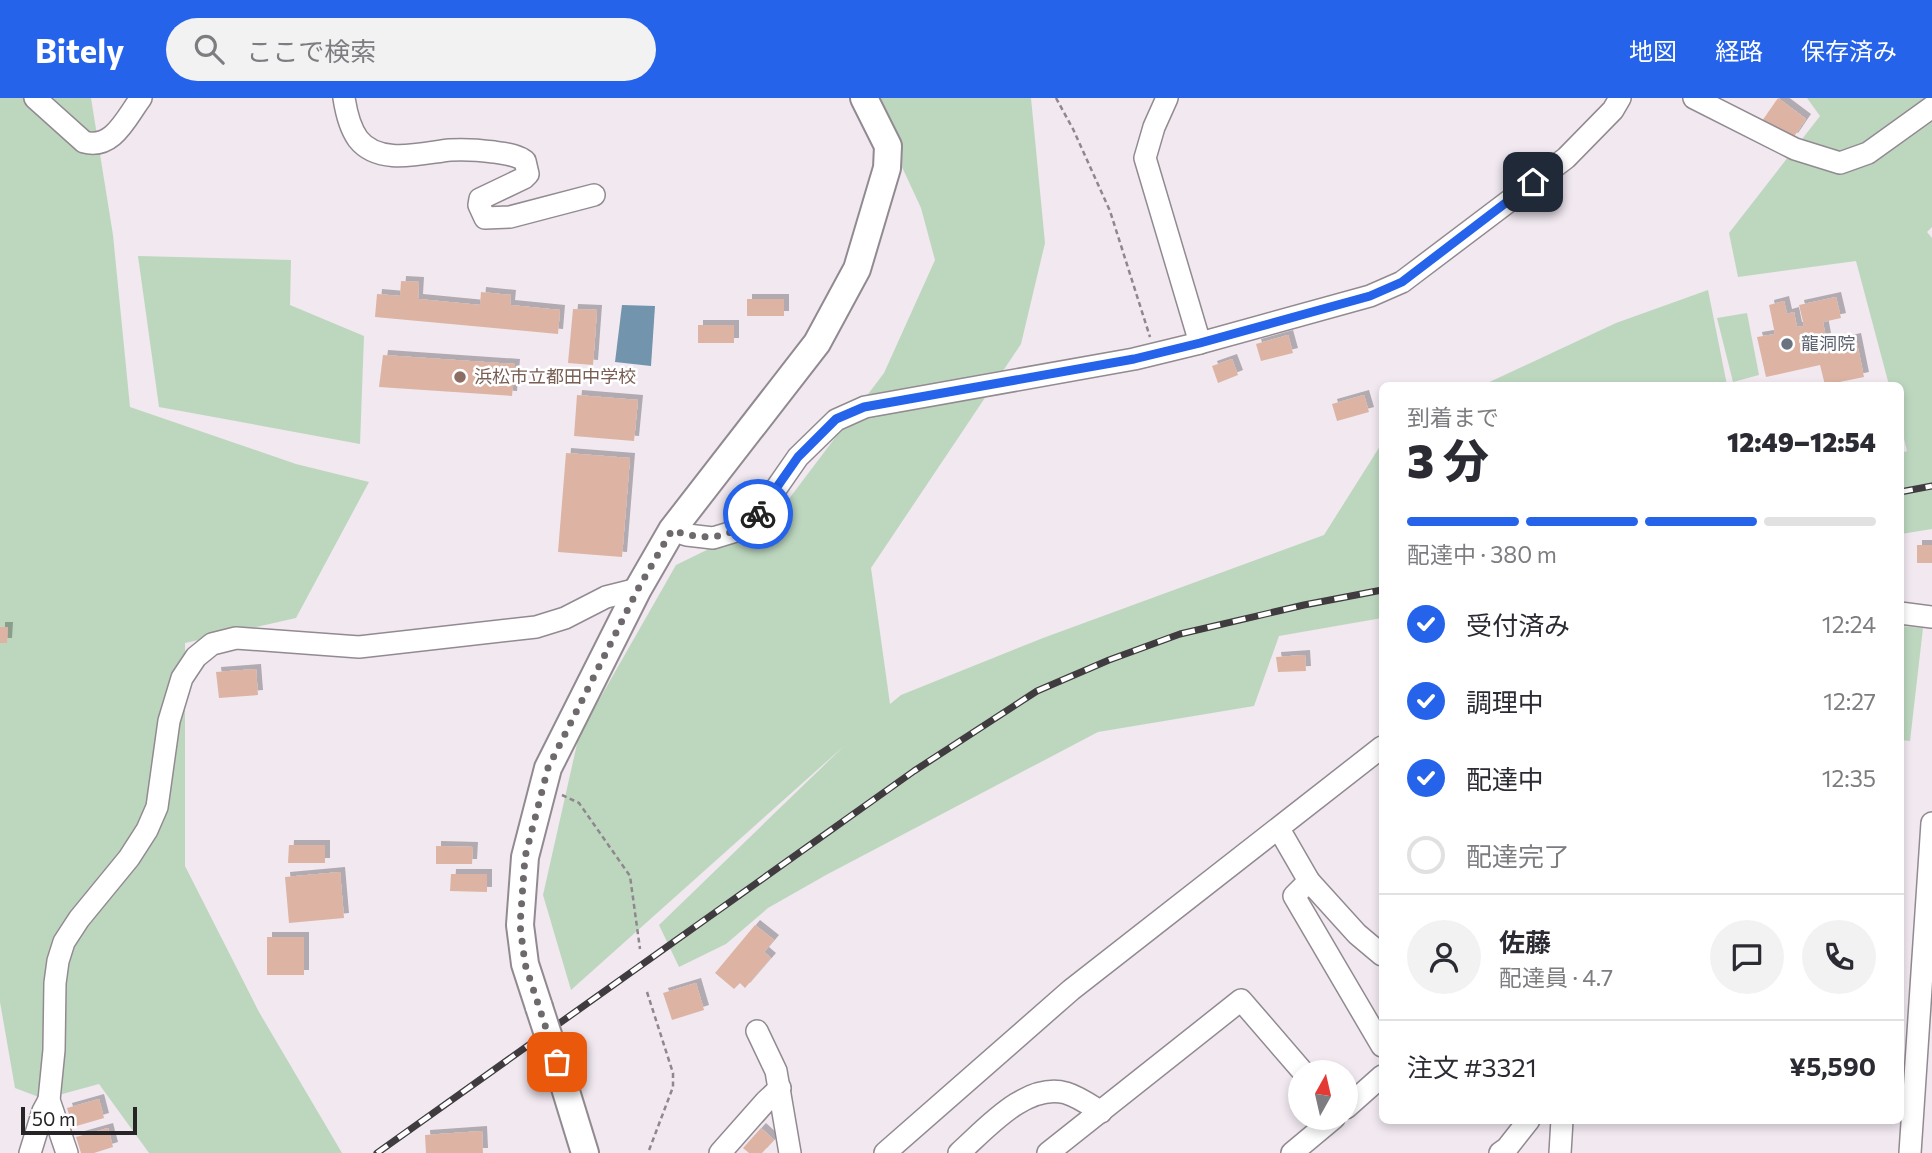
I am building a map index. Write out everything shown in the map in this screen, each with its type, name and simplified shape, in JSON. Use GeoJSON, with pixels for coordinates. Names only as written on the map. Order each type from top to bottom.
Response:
{"type":"FeatureCollection","features":[{"type":"Feature","properties":{"kind":"main road"},"geometry":{"type":"LineString","coordinates":[[585,1153],[525,964],[520,925],[525,857],[548,768],[638,589],[672,530],[817,343],[857,269],[887,168],[888,146],[864,98]]}},
{"type":"Feature","properties":{"kind":"street"},"geometry":{"type":"LineString","coordinates":[[35,98],[83,142],[96,144],[108,140],[116,133],[141,98]]}},
{"type":"Feature","properties":{"kind":"street"},"geometry":{"type":"LineString","coordinates":[[344,98],[347,114],[358,139],[370,149],[381,153],[398,156],[481,150],[524,161],[528,174],[480,200],[481,212],[485,218],[510,217],[594,195]]}},
{"type":"Feature","properties":{"kind":"street"},"geometry":{"type":"LineString","coordinates":[[1167,98],[1144,158],[1200,343]]}},
{"type":"Feature","properties":{"kind":"street"},"geometry":{"type":"LineString","coordinates":[[672,530],[713,538],[736,531],[757,516],[798,457],[836,419],[864,407],[1155,354],[1370,296],[1402,282],[1566,158],[1613,110],[1620,98]]}},
{"type":"Feature","properties":{"kind":"street"},"geometry":{"type":"LineString","coordinates":[[1694,98],[1794,149],[1840,163],[1868,153],[1932,107]]}},
{"type":"Feature","properties":{"kind":"street"},"geometry":{"type":"LineString","coordinates":[[30,1153],[49,1100],[54,1050],[55,983],[64,942],[147,830],[157,807],[169,721],[182,678],[196,657],[212,644],[236,638],[359,647],[497,632],[546,624],[565,618],[607,597],[638,589]]}},
{"type":"Feature","properties":{"kind":"street"},"geometry":{"type":"LineString","coordinates":[[1904,614],[1932,617]]}},
{"type":"Feature","properties":{"kind":"street"},"geometry":{"type":"LineString","coordinates":[[884,1153],[1071,990],[1379,749]]}},
{"type":"Feature","properties":{"kind":"street"},"geometry":{"type":"LineString","coordinates":[[1910,1153],[1932,823]]}},
{"type":"Feature","properties":{"kind":"street"},"geometry":{"type":"LineString","coordinates":[[1279,829],[1309,881],[1357,934],[1379,952]]}},
{"type":"Feature","properties":{"kind":"street"},"geometry":{"type":"LineString","coordinates":[[1309,881],[1294,896],[1379,1041]]}},
{"type":"Feature","properties":{"kind":"street"},"geometry":{"type":"LineString","coordinates":[[1048,1153],[1241,1000],[1293,1060]]}},
{"type":"Feature","properties":{"kind":"street"},"geometry":{"type":"LineString","coordinates":[[757,1031],[776,1071],[790,1153]]}},
{"type":"Feature","properties":{"kind":"street"},"geometry":{"type":"LineString","coordinates":[[1358,1097],[1379,1079]]}},
{"type":"Feature","properties":{"kind":"street"},"geometry":{"type":"LineString","coordinates":[[720,1153],[780,1088]]}},
{"type":"Feature","properties":{"kind":"street"},"geometry":{"type":"LineString","coordinates":[[959,1153],[1018,1104],[1042,1092],[1065,1093],[1101,1112]]}},
{"type":"Feature","properties":{"kind":"street"},"geometry":{"type":"LineString","coordinates":[[49,1100],[68,1153]]}},
{"type":"Feature","properties":{"kind":"street"},"geometry":{"type":"LineString","coordinates":[[1500,1153],[1526,1124]]}},
{"type":"Feature","properties":{"kind":"street"},"geometry":{"type":"LineString","coordinates":[[1560,1153],[1562,1124]]}},
{"type":"Feature","properties":{"kind":"street"},"geometry":{"type":"LineString","coordinates":[[1292,1153],[1320,1130]]}},
{"type":"Feature","properties":{"kind":"path"},"geometry":{"type":"LineString","coordinates":[[1056,98],[1110,211],[1155,354]]}},
{"type":"Feature","properties":{"kind":"path"},"geometry":{"type":"LineString","coordinates":[[548,768],[558,793],[579,803],[630,876],[640,949]]}},
{"type":"Feature","properties":{"kind":"path"},"geometry":{"type":"LineString","coordinates":[[647,992],[673,1073],[673,1087],[648,1153]]}},
{"type":"Feature","properties":{"kind":"green space"},"geometry":{"type":"Polygon","coordinates":[[[0,98],[91,98],[113,235],[130,407],[296,464],[369,482],[296,618],[185,643],[185,866],[259,1012],[342,1153],[149,1153],[99,1084],[44,1099],[15,1088],[0,1002],[0,98]]]}},
{"type":"Feature","properties":{"kind":"green space"},"geometry":{"type":"Polygon","coordinates":[[[870,98],[1031,98],[1045,243],[1021,344],[871,568],[890,704],[901,695],[1043,638],[1324,535],[1379,448],[1379,619],[1279,636],[1254,706],[1098,732],[826,875],[768,908],[726,944],[679,967],[659,925],[844,746],[571,990],[543,895],[579,735],[676,565],[776,516],[884,373],[935,260],[921,208],[870,98]]]}},
{"type":"Feature","properties":{"kind":"green space"},"geometry":{"type":"Polygon","coordinates":[[[1807,98],[1932,98],[1932,227],[1927,232],[1932,238],[1932,529],[1904,534],[1904,452],[1907,451],[1904,438],[1904,382],[1888,382],[1856,261],[1738,277],[1729,233],[1820,116],[1807,98]]]}},
{"type":"Feature","properties":{"kind":"green space"},"geometry":{"type":"Polygon","coordinates":[[[138,256],[291,260],[290,305],[364,336],[360,444],[159,407],[138,256]]]}},
{"type":"Feature","properties":{"kind":"green space"},"geometry":{"type":"Polygon","coordinates":[[[1708,290],[1726,382],[1489,382],[1616,323],[1708,290]]]}},
{"type":"Feature","properties":{"kind":"green space"},"geometry":{"type":"Polygon","coordinates":[[[1747,313],[1759,375],[1733,382],[1717,318],[1747,313]]]}},
{"type":"Feature","properties":{"kind":"green space"},"geometry":{"type":"Polygon","coordinates":[[[1904,626],[1923,628],[1910,741],[1904,740],[1904,626]]]}},
{"type":"Feature","properties":{"kind":"water"},"geometry":{"type":"Polygon","coordinates":[[[622,305],[655,306],[651,366],[615,362],[622,305]]]}},
{"type":"Feature","properties":{"kind":"building"},"geometry":{"type":"Polygon","coordinates":[[[1778,98],[1806,119],[1793,138],[1762,121],[1778,98]]]}},
{"type":"Feature","properties":{"kind":"building"},"geometry":{"type":"Polygon","coordinates":[[[401,281],[419,282],[418,299],[480,305],[481,292],[511,295],[510,305],[560,310],[558,334],[375,317],[377,294],[400,296],[401,281]]]}},
{"type":"Feature","properties":{"kind":"building","name":"龍洞院"},"geometry":{"type":"Polygon","coordinates":[[[1836,297],[1841,318],[1823,322],[1826,338],[1815,341],[1816,347],[1856,338],[1864,377],[1824,382],[1820,365],[1766,377],[1757,337],[1775,334],[1769,305],[1784,301],[1787,314],[1794,312],[1797,327],[1804,326],[1799,305],[1836,297]]]}},
{"type":"Feature","properties":{"kind":"building"},"geometry":{"type":"Polygon","coordinates":[[[747,299],[784,299],[784,316],[747,316],[747,299]]]}},
{"type":"Feature","properties":{"kind":"building"},"geometry":{"type":"Polygon","coordinates":[[[573,309],[597,310],[593,365],[568,363],[573,309]]]}},
{"type":"Feature","properties":{"kind":"building"},"geometry":{"type":"Polygon","coordinates":[[[698,325],[734,325],[734,343],[698,343],[698,325]]]}},
{"type":"Feature","properties":{"kind":"building"},"geometry":{"type":"Polygon","coordinates":[[[1288,335],[1293,353],[1261,361],[1256,344],[1288,335]]]}},
{"type":"Feature","properties":{"kind":"building"},"geometry":{"type":"Polygon","coordinates":[[[383,355],[515,364],[512,396],[379,387],[383,355]]]}},
{"type":"Feature","properties":{"kind":"building"},"geometry":{"type":"Polygon","coordinates":[[[1232,359],[1238,375],[1218,383],[1212,366],[1232,359]]]}},
{"type":"Feature","properties":{"kind":"building"},"geometry":{"type":"Polygon","coordinates":[[[577,395],[638,400],[634,441],[574,436],[577,395]]]}},
{"type":"Feature","properties":{"kind":"building"},"geometry":{"type":"Polygon","coordinates":[[[1364,395],[1369,412],[1337,421],[1332,404],[1364,395]]]}},
{"type":"Feature","properties":{"kind":"building"},"geometry":{"type":"Polygon","coordinates":[[[566,453],[630,458],[622,557],[558,552],[566,453]]]}},
{"type":"Feature","properties":{"kind":"building"},"geometry":{"type":"Polygon","coordinates":[[[1917,545],[1932,545],[1932,563],[1917,563],[1917,545]]]}},
{"type":"Feature","properties":{"kind":"building"},"geometry":{"type":"Polygon","coordinates":[[[0,627],[8,627],[7,643],[0,643],[0,627]]]}},
{"type":"Feature","properties":{"kind":"building"},"geometry":{"type":"Polygon","coordinates":[[[1305,655],[1306,671],[1278,672],[1276,657],[1305,655]]]}},
{"type":"Feature","properties":{"kind":"building"},"geometry":{"type":"Polygon","coordinates":[[[256,669],[258,695],[219,698],[216,672],[256,669]]]}},
{"type":"Feature","properties":{"kind":"building"},"geometry":{"type":"Polygon","coordinates":[[[289,845],[325,845],[325,863],[288,863],[289,845]]]}},
{"type":"Feature","properties":{"kind":"building"},"geometry":{"type":"Polygon","coordinates":[[[436,846],[473,847],[472,864],[436,864],[436,846]]]}},
{"type":"Feature","properties":{"kind":"building"},"geometry":{"type":"Polygon","coordinates":[[[340,872],[344,918],[289,923],[285,877],[340,872]]]}},
{"type":"Feature","properties":{"kind":"building"},"geometry":{"type":"Polygon","coordinates":[[[451,874],[487,874],[487,892],[450,891],[451,874]]]}},
{"type":"Feature","properties":{"kind":"building"},"geometry":{"type":"Polygon","coordinates":[[[755,925],[774,940],[764,952],[771,958],[745,988],[740,983],[734,989],[715,973],[755,925]]]}},
{"type":"Feature","properties":{"kind":"building"},"geometry":{"type":"Polygon","coordinates":[[[267,937],[304,937],[304,975],[267,975],[267,937]]]}},
{"type":"Feature","properties":{"kind":"building"},"geometry":{"type":"Polygon","coordinates":[[[696,983],[704,1010],[672,1020],[663,993],[696,983]]]}},
{"type":"Feature","properties":{"kind":"building"},"geometry":{"type":"Polygon","coordinates":[[[99,1099],[104,1118],[73,1127],[67,1108],[99,1099]]]}},
{"type":"Feature","properties":{"kind":"building"},"geometry":{"type":"Polygon","coordinates":[[[108,1128],[113,1147],[94,1153],[81,1153],[76,1137],[108,1128]]]}},
{"type":"Feature","properties":{"kind":"building"},"geometry":{"type":"Polygon","coordinates":[[[761,1128],[774,1140],[762,1153],[749,1153],[743,1148],[761,1128]]]}},
{"type":"Feature","properties":{"kind":"building"},"geometry":{"type":"Polygon","coordinates":[[[482,1131],[483,1153],[426,1153],[425,1135],[482,1131]]]}},
{"type":"Feature","properties":{"kind":"railway"},"geometry":{"type":"LineString","coordinates":[[1904,491],[1932,486]]}},
{"type":"Feature","properties":{"kind":"railway"},"geometry":{"type":"LineString","coordinates":[[377,1153],[914,771],[1037,691],[1109,660],[1180,634],[1379,591]]}},
{"type":"Feature","properties":{"kind":"way so far"},"geometry":{"type":"LineString","coordinates":[[557,1062],[525,964],[520,925],[525,857],[548,768],[638,589],[672,530],[713,538],[736,531],[758,514]]}},
{"type":"Feature","properties":{"kind":"place","name":"龍洞院"},"geometry":{"type":"Point","coordinates":[1787,344]}},
{"type":"Feature","properties":{"kind":"place","name":"浜松市立都田中学校"},"geometry":{"type":"Point","coordinates":[460,377]}},
{"type":"Feature","properties":{"kind":"route"},"geometry":{"type":"LineString","coordinates":[[758,514],[798,457],[836,419],[864,407],[1134,359],[1370,296],[1402,282],[1533,182]]}}]}
